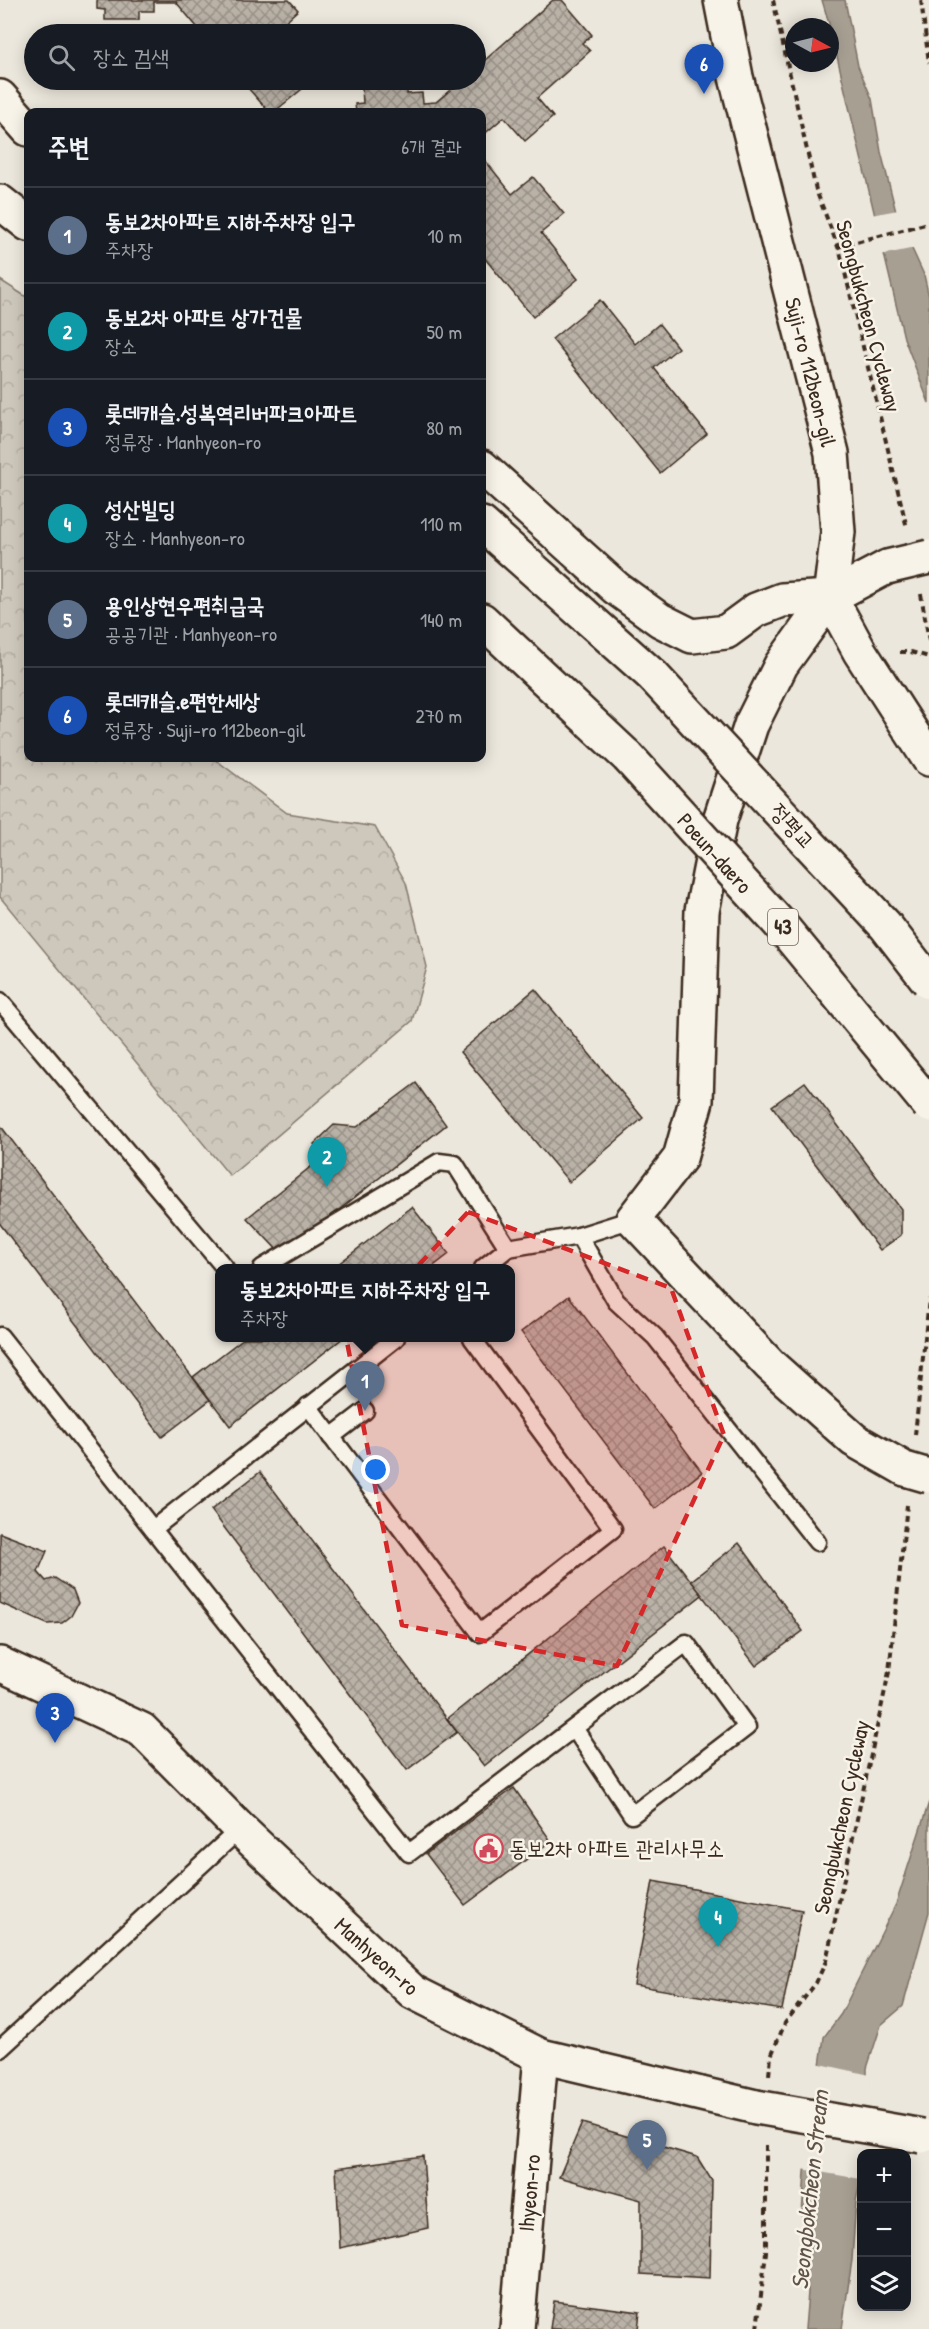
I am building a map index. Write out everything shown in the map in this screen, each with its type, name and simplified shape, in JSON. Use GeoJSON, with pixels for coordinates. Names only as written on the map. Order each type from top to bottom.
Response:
{"type":"FeatureCollection","features":[{"type":"Feature","properties":{"kind":"street","name":"Suji-ro 112beon-gil"},"geometry":{"type":"LineString","coordinates":[[721,0],[736,77],[832,453],[837,532],[830,597]]}},
{"type":"Feature","properties":{"kind":"street"},"geometry":{"type":"LineString","coordinates":[[0,97],[24,124]]}},
{"type":"Feature","properties":{"kind":"street"},"geometry":{"type":"LineString","coordinates":[[0,120],[24,138]]}},
{"type":"Feature","properties":{"kind":"street"},"geometry":{"type":"LineString","coordinates":[[486,471],[616,588],[660,620],[692,636],[726,632],[756,610],[782,600],[830,597],[887,567],[918,545]]}},
{"type":"Feature","properties":{"kind":"street","name":"정평교"},"geometry":{"type":"LineString","coordinates":[[486,528],[652,675],[885,925],[929,982]]}},
{"type":"Feature","properties":{"kind":"street"},"geometry":{"type":"LineString","coordinates":[[830,597],[860,652],[929,759]]}},
{"type":"Feature","properties":{"kind":"street"},"geometry":{"type":"LineString","coordinates":[[830,597],[781,665],[751,725],[720,820],[702,911],[696,1101],[680,1158],[633,1219],[770,1365],[854,1440],[914,1471]]}},
{"type":"Feature","properties":{"kind":"street","name":"Poeun-daero"},"geometry":{"type":"LineString","coordinates":[[486,624],[628,757],[779,923],[929,1105]]}},
{"type":"Feature","properties":{"kind":"street","name":"Manhyeon-ro"},"geometry":{"type":"LineString","coordinates":[[0,1664],[142,1730],[240,1829],[413,1992],[541,2056],[756,2107],[925,2137]]}},
{"type":"Feature","properties":{"kind":"street","name":"Ihyeon-ro"},"geometry":{"type":"LineString","coordinates":[[517,2329],[541,2056]]}},
{"type":"Feature","properties":{"kind":"lane"},"geometry":{"type":"LineString","coordinates":[[0,1001],[221,1264]]}},
{"type":"Feature","properties":{"kind":"lane"},"geometry":{"type":"LineString","coordinates":[[270,1264],[438,1162],[455,1164],[508,1248]]}},
{"type":"Feature","properties":{"kind":"lane"},"geometry":{"type":"LineString","coordinates":[[489,1264],[508,1248],[579,1236],[633,1219]]}},
{"type":"Feature","properties":{"kind":"lane"},"geometry":{"type":"LineString","coordinates":[[579,1236],[616,1302],[655,1337],[817,1542]]}},
{"type":"Feature","properties":{"kind":"lane"},"geometry":{"type":"LineString","coordinates":[[0,1336],[409,1853],[686,1643],[747,1727],[632,1815],[574,1728]]}},
{"type":"Feature","properties":{"kind":"lane"},"geometry":{"type":"LineString","coordinates":[[153,1529],[391,1342]]}},
{"type":"Feature","properties":{"kind":"lane"},"geometry":{"type":"LineString","coordinates":[[308,1406],[480,1633],[613,1529],[475,1342]]}},
{"type":"Feature","properties":{"kind":"lane"},"geometry":{"type":"LineString","coordinates":[[331,1437],[365,1410]]}},
{"type":"Feature","properties":{"kind":"lane"},"geometry":{"type":"LineString","coordinates":[[0,2049],[240,1829]]}},
{"type":"Feature","properties":{"kind":"path","name":"Seongbukcheon Cycleway"},"geometry":{"type":"LineString","coordinates":[[773,0],[816,190],[837,247],[918,545]]}},
{"type":"Feature","properties":{"kind":"path"},"geometry":{"type":"LineString","coordinates":[[921,0],[929,63]]}},
{"type":"Feature","properties":{"kind":"path"},"geometry":{"type":"LineString","coordinates":[[837,247],[929,223]]}},
{"type":"Feature","properties":{"kind":"path"},"geometry":{"type":"LineString","coordinates":[[920,588],[929,641]]}},
{"type":"Feature","properties":{"kind":"path"},"geometry":{"type":"LineString","coordinates":[[911,652],[929,657]]}},
{"type":"Feature","properties":{"kind":"path","name":"Seongbukcheon Cycleway"},"geometry":{"type":"LineString","coordinates":[[769,2076],[771,2056],[785,2023],[816,1983],[826,1961],[889,1672],[914,1471],[929,1299]]}},
{"type":"Feature","properties":{"kind":"path"},"geometry":{"type":"LineString","coordinates":[[757,2329],[766,2252],[766,2140]]}},
{"type":"Feature","properties":{"kind":"highlighted area"},"geometry":{"type":"Polygon","coordinates":[[[468,1212],[671,1288],[724,1435],[617,1666],[402,1625],[347,1342],[468,1212]]]}},
{"type":"Feature","properties":{"kind":"green space"},"geometry":{"type":"Polygon","coordinates":[[[0,280],[24,295],[24,762],[218,762],[287,813],[375,827],[406,883],[427,967],[412,1021],[230,1176],[0,897],[0,280]]]}},
{"type":"Feature","properties":{"kind":"water"},"geometry":{"type":"Polygon","coordinates":[[[822,0],[845,0],[858,66],[872,99],[881,152],[897,216],[924,275],[929,297],[929,403],[904,338],[839,65],[839,18],[827,18],[822,0]]]}},
{"type":"Feature","properties":{"kind":"water","name":"Seongbokcheon Stream"},"geometry":{"type":"Polygon","coordinates":[[[929,1802],[929,1912],[903,2006],[881,2025],[867,2068],[867,2149],[857,2149],[857,2196],[852,2260],[842,2329],[805,2329],[808,2292],[802,2214],[805,2172],[824,2037],[841,2014],[896,1904],[929,1802]]]}},
{"type":"Feature","properties":{"kind":"pier"},"geometry":{"type":"Polygon","coordinates":[[[898,210],[915,248],[881,255],[871,215],[898,210]]]}},
{"type":"Feature","properties":{"kind":"pier"},"geometry":{"type":"Polygon","coordinates":[[[816,2063],[870,2075],[870,2149],[857,2149],[857,2178],[802,2169],[816,2063]]]}},
{"type":"Feature","properties":{"kind":"building"},"geometry":{"type":"Polygon","coordinates":[[[97,0],[289,0],[298,10],[282,24],[195,24],[176,2],[154,2],[154,11],[139,11],[139,20],[105,20],[105,10],[97,9],[97,0]]]}},
{"type":"Feature","properties":{"kind":"building"},"geometry":{"type":"Polygon","coordinates":[[[553,0],[562,0],[592,35],[582,43],[590,51],[537,98],[553,117],[525,141],[504,117],[486,133],[486,108],[356,108],[355,104],[363,103],[362,90],[407,90],[407,94],[422,93],[423,103],[436,102],[450,90],[486,90],[486,59],[553,0]]]}},
{"type":"Feature","properties":{"kind":"building"},"geometry":{"type":"Polygon","coordinates":[[[250,90],[301,90],[279,108],[266,108],[250,90]]]}},
{"type":"Feature","properties":{"kind":"building"},"geometry":{"type":"Polygon","coordinates":[[[486,162],[512,194],[533,177],[564,214],[541,233],[578,279],[533,317],[486,260],[486,162]]]}},
{"type":"Feature","properties":{"kind":"building"},"geometry":{"type":"Polygon","coordinates":[[[600,300],[635,344],[659,324],[678,348],[654,368],[707,434],[660,473],[552,339],[600,300]]]}},
{"type":"Feature","properties":{"kind":"building"},"geometry":{"type":"Polygon","coordinates":[[[535,989],[643,1118],[569,1182],[460,1052],[535,989]]]}},
{"type":"Feature","properties":{"kind":"building"},"geometry":{"type":"Polygon","coordinates":[[[805,1082],[901,1209],[901,1235],[880,1250],[772,1106],[805,1082]]]}},
{"type":"Feature","properties":{"kind":"building"},"geometry":{"type":"Polygon","coordinates":[[[416,1083],[446,1125],[282,1255],[247,1218],[324,1156],[314,1144],[334,1125],[357,1127],[416,1083]]]}},
{"type":"Feature","properties":{"kind":"building"},"geometry":{"type":"Polygon","coordinates":[[[0,1125],[210,1400],[162,1437],[0,1224],[0,1125]]]}},
{"type":"Feature","properties":{"kind":"building"},"geometry":{"type":"Polygon","coordinates":[[[412,1207],[449,1254],[436,1264],[338,1264],[412,1207]]]}},
{"type":"Feature","properties":{"kind":"building"},"geometry":{"type":"Polygon","coordinates":[[[569,1296],[702,1472],[655,1509],[521,1332],[569,1296]]]}},
{"type":"Feature","properties":{"kind":"building"},"geometry":{"type":"Polygon","coordinates":[[[239,1342],[338,1342],[230,1426],[193,1377],[239,1342]]]}},
{"type":"Feature","properties":{"kind":"building"},"geometry":{"type":"Polygon","coordinates":[[[260,1472],[457,1732],[407,1770],[211,1510],[260,1472]]]}},
{"type":"Feature","properties":{"kind":"building"},"geometry":{"type":"Polygon","coordinates":[[[0,1533],[47,1551],[38,1572],[46,1581],[55,1578],[73,1590],[78,1603],[71,1616],[62,1623],[47,1624],[0,1603],[0,1533]]]}},
{"type":"Feature","properties":{"kind":"building"},"geometry":{"type":"Polygon","coordinates":[[[739,1543],[803,1631],[756,1666],[691,1581],[739,1543]]]}},
{"type":"Feature","properties":{"kind":"building"},"geometry":{"type":"Polygon","coordinates":[[[664,1546],[702,1595],[484,1766],[447,1719],[664,1546]]]}},
{"type":"Feature","properties":{"kind":"building","name":"동보2차 아파트 관리사무소"},"geometry":{"type":"Polygon","coordinates":[[[514,1788],[551,1841],[465,1905],[426,1854],[514,1788]]]}},
{"type":"Feature","properties":{"kind":"building"},"geometry":{"type":"Polygon","coordinates":[[[653,1881],[802,1910],[782,2010],[634,1985],[653,1881]]]}},
{"type":"Feature","properties":{"kind":"building"},"geometry":{"type":"Polygon","coordinates":[[[582,2123],[697,2157],[712,2181],[710,2278],[641,2274],[641,2200],[559,2177],[582,2123]]]}},
{"type":"Feature","properties":{"kind":"building"},"geometry":{"type":"Polygon","coordinates":[[[423,2156],[428,2228],[340,2248],[336,2168],[423,2156]]]}},
{"type":"Feature","properties":{"kind":"building"},"geometry":{"type":"Polygon","coordinates":[[[554,2301],[640,2312],[638,2329],[550,2329],[554,2301]]]}},
{"type":"Feature","properties":{"kind":"place","name":"롯데캐슬.e편한세상"},"geometry":{"type":"Point","coordinates":[704,94]}},
{"type":"Feature","properties":{"kind":"place","name":"동보2차 아파트 상가건물"},"geometry":{"type":"Point","coordinates":[327,1187]}},
{"type":"Feature","properties":{"kind":"place","name":"동보2차아파트 지하주차장 입구"},"geometry":{"type":"Point","coordinates":[365,1411]}},
{"type":"Feature","properties":{"kind":"place","name":"롯데캐슬.성복역리버파크아파트"},"geometry":{"type":"Point","coordinates":[55,1743]}},
{"type":"Feature","properties":{"kind":"place","name":"동보2차 아파트 관리사무소"},"geometry":{"type":"Point","coordinates":[488,1848]}},
{"type":"Feature","properties":{"kind":"place","name":"성산빌딩"},"geometry":{"type":"Point","coordinates":[718,1947]}},
{"type":"Feature","properties":{"kind":"place","name":"용인상현우편취급국"},"geometry":{"type":"Point","coordinates":[647,2170]}}]}
